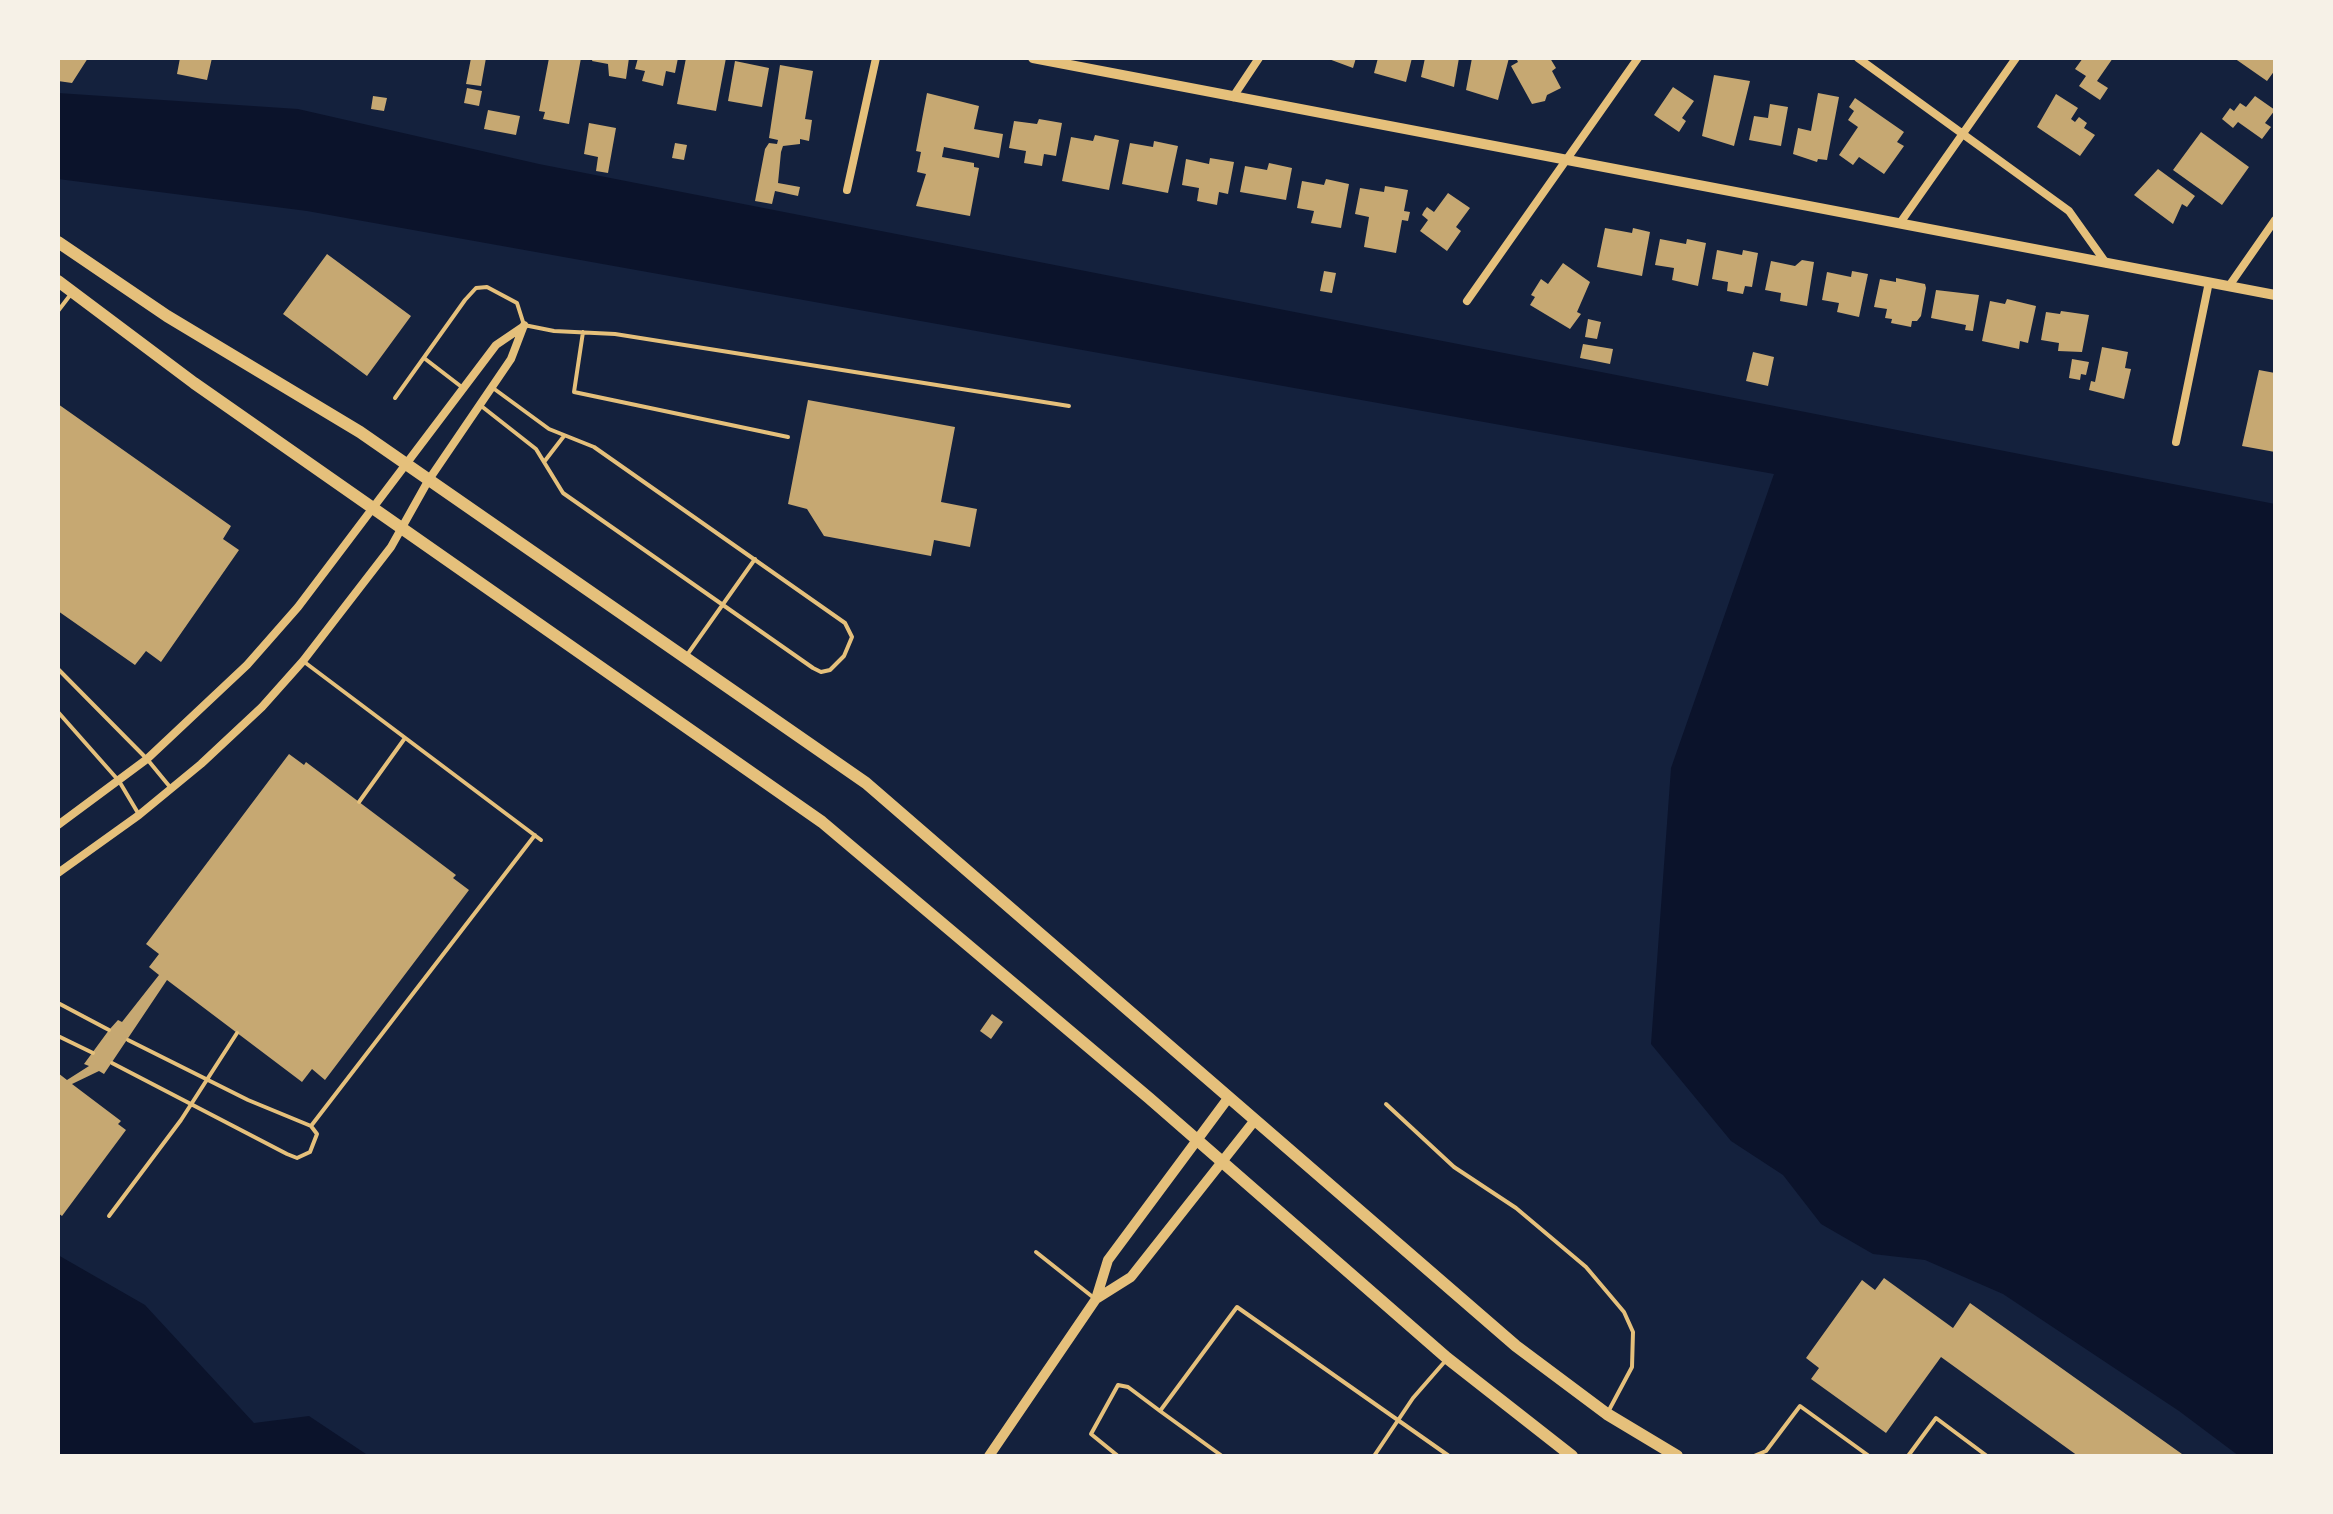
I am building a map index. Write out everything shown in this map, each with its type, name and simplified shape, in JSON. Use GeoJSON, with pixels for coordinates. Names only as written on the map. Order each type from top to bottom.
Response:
{"type":"FeatureCollection","features":[{"type":"Feature","properties":{"kind":"main road"},"geometry":{"type":"LineString","coordinates":[[58,242],[167,316],[349,425],[686,657],[895,806],[1516,1346],[1607,1414],[1677,1456]]}},
{"type":"Feature","properties":{"kind":"main road"},"geometry":{"type":"LineString","coordinates":[[58,281],[401,529],[822,822],[1197,1139],[1447,1358],[1572,1456]]}},
{"type":"Feature","properties":{"kind":"street"},"geometry":{"type":"LineString","coordinates":[[847,190],[876,58]]}},
{"type":"Feature","properties":{"kind":"street"},"geometry":{"type":"LineString","coordinates":[[1033,58],[2275,295]]}},
{"type":"Feature","properties":{"kind":"street"},"geometry":{"type":"LineString","coordinates":[[1233,97],[1259,58]]}},
{"type":"Feature","properties":{"kind":"street"},"geometry":{"type":"LineString","coordinates":[[1467,301],[1638,58]]}},
{"type":"Feature","properties":{"kind":"street"},"geometry":{"type":"LineString","coordinates":[[1858,58],[2069,211],[2106,263]]}},
{"type":"Feature","properties":{"kind":"street"},"geometry":{"type":"LineString","coordinates":[[1900,223],[2016,58]]}},
{"type":"Feature","properties":{"kind":"street"},"geometry":{"type":"LineString","coordinates":[[2229,286],[2275,220]]}},
{"type":"Feature","properties":{"kind":"street"},"geometry":{"type":"LineString","coordinates":[[2176,442],[2209,282]]}},
{"type":"Feature","properties":{"kind":"street"},"geometry":{"type":"LineString","coordinates":[[58,873],[172,789],[262,707],[303,661],[349,604],[401,529],[428,481],[511,359],[524,325]]}},
{"type":"Feature","properties":{"kind":"street"},"geometry":{"type":"LineString","coordinates":[[58,825],[147,759],[272,637],[407,466],[496,345],[524,325]]}},
{"type":"Feature","properties":{"kind":"street"},"geometry":{"type":"LineString","coordinates":[[994,1454],[1096,1299],[1108,1260],[1229,1097]]}},
{"type":"Feature","properties":{"kind":"street"},"geometry":{"type":"LineString","coordinates":[[1096,1299],[1131,1277],[1255,1120]]}},
{"type":"Feature","properties":{"kind":"lane"},"geometry":{"type":"LineString","coordinates":[[395,398],[476,288],[499,291],[517,303],[524,325],[615,334],[1069,406]]}},
{"type":"Feature","properties":{"kind":"lane"},"geometry":{"type":"LineString","coordinates":[[58,311],[72,292]]}},
{"type":"Feature","properties":{"kind":"lane"},"geometry":{"type":"LineString","coordinates":[[583,332],[574,392],[788,437]]}},
{"type":"Feature","properties":{"kind":"lane"},"geometry":{"type":"LineString","coordinates":[[423,358],[463,388]]}},
{"type":"Feature","properties":{"kind":"lane"},"geometry":{"type":"LineString","coordinates":[[480,405],[524,438],[544,462],[555,486],[563,493],[821,672],[830,670],[844,656],[852,637],[845,623],[594,447],[549,429],[493,388]]}},
{"type":"Feature","properties":{"kind":"lane"},"geometry":{"type":"LineString","coordinates":[[544,462],[564,436]]}},
{"type":"Feature","properties":{"kind":"lane"},"geometry":{"type":"LineString","coordinates":[[686,657],[755,559]]}},
{"type":"Feature","properties":{"kind":"lane"},"geometry":{"type":"LineString","coordinates":[[303,661],[541,840]]}},
{"type":"Feature","properties":{"kind":"lane"},"geometry":{"type":"LineString","coordinates":[[58,669],[147,759],[172,789]]}},
{"type":"Feature","properties":{"kind":"lane"},"geometry":{"type":"LineString","coordinates":[[58,712],[119,781],[139,815]]}},
{"type":"Feature","properties":{"kind":"lane"},"geometry":{"type":"LineString","coordinates":[[359,802],[405,738]]}},
{"type":"Feature","properties":{"kind":"lane"},"geometry":{"type":"LineString","coordinates":[[311,1126],[535,835]]}},
{"type":"Feature","properties":{"kind":"lane"},"geometry":{"type":"LineString","coordinates":[[58,1003],[109,1030]]}},
{"type":"Feature","properties":{"kind":"lane"},"geometry":{"type":"LineString","coordinates":[[109,1216],[192,1103],[237,1033]]}},
{"type":"Feature","properties":{"kind":"lane"},"geometry":{"type":"LineString","coordinates":[[58,1036],[93,1053]]}},
{"type":"Feature","properties":{"kind":"lane"},"geometry":{"type":"LineString","coordinates":[[112,1063],[297,1158],[310,1152],[317,1134],[311,1126],[128,1040]]}},
{"type":"Feature","properties":{"kind":"lane"},"geometry":{"type":"LineString","coordinates":[[1386,1104],[1454,1167],[1516,1208],[1586,1267],[1624,1312],[1633,1332],[1632,1367],[1607,1414]]}},
{"type":"Feature","properties":{"kind":"lane"},"geometry":{"type":"LineString","coordinates":[[1036,1252],[1096,1299]]}},
{"type":"Feature","properties":{"kind":"lane"},"geometry":{"type":"LineString","coordinates":[[1160,1411],[1237,1307],[1449,1456]]}},
{"type":"Feature","properties":{"kind":"lane"},"geometry":{"type":"LineString","coordinates":[[1374,1456],[1397,1420],[1447,1358]]}},
{"type":"Feature","properties":{"kind":"lane"},"geometry":{"type":"LineString","coordinates":[[1118,1456],[1091,1434],[1118,1385],[1128,1387],[1222,1456]]}},
{"type":"Feature","properties":{"kind":"lane"},"geometry":{"type":"LineString","coordinates":[[1754,1456],[1766,1451],[1800,1406],[1869,1456]]}},
{"type":"Feature","properties":{"kind":"lane"},"geometry":{"type":"LineString","coordinates":[[1908,1456],[1936,1418],[1987,1456]]}},
{"type":"Feature","properties":{"kind":"water"},"geometry":{"type":"Polygon","coordinates":[[[58,93],[298,109],[539,164],[2275,504],[2275,1456],[2239,1456],[2179,1411],[2003,1294],[1925,1260],[1873,1254],[1821,1224],[1783,1175],[1731,1141],[1651,1044],[1671,768],[1774,474],[307,211],[58,179],[58,93]]]}},
{"type":"Feature","properties":{"kind":"water"},"geometry":{"type":"Polygon","coordinates":[[[58,1255],[145,1305],[254,1423],[309,1416],[369,1456],[58,1456],[58,1255]]]}},
{"type":"Feature","properties":{"kind":"building"},"geometry":{"type":"Polygon","coordinates":[[[58,58],[88,58],[72,83],[58,81],[58,58]]]}},
{"type":"Feature","properties":{"kind":"building"},"geometry":{"type":"Polygon","coordinates":[[[180,58],[212,58],[207,80],[177,74],[180,58]]]}},
{"type":"Feature","properties":{"kind":"building"},"geometry":{"type":"Polygon","coordinates":[[[471,58],[486,58],[481,86],[466,84],[471,58]]]}},
{"type":"Feature","properties":{"kind":"building"},"geometry":{"type":"Polygon","coordinates":[[[549,58],[581,58],[569,124],[543,119],[545,112],[539,111],[549,58]]]}},
{"type":"Feature","properties":{"kind":"building"},"geometry":{"type":"Polygon","coordinates":[[[593,58],[629,58],[626,79],[609,76],[608,64],[592,61],[593,58]]]}},
{"type":"Feature","properties":{"kind":"building"},"geometry":{"type":"Polygon","coordinates":[[[638,58],[678,58],[675,73],[666,71],[663,86],[642,81],[645,71],[635,69],[638,58]]]}},
{"type":"Feature","properties":{"kind":"building"},"geometry":{"type":"Polygon","coordinates":[[[686,58],[726,58],[716,111],[677,104],[686,58]]]}},
{"type":"Feature","properties":{"kind":"building"},"geometry":{"type":"Polygon","coordinates":[[[1326,58],[1356,58],[1353,68],[1326,58]]]}},
{"type":"Feature","properties":{"kind":"building"},"geometry":{"type":"Polygon","coordinates":[[[1378,58],[1412,58],[1406,82],[1374,73],[1378,58]]]}},
{"type":"Feature","properties":{"kind":"building"},"geometry":{"type":"Polygon","coordinates":[[[1425,58],[1459,58],[1454,87],[1421,77],[1425,58]]]}},
{"type":"Feature","properties":{"kind":"building"},"geometry":{"type":"Polygon","coordinates":[[[1472,58],[1509,58],[1498,100],[1466,90],[1472,58]]]}},
{"type":"Feature","properties":{"kind":"building"},"geometry":{"type":"Polygon","coordinates":[[[1516,58],[1550,58],[1556,68],[1552,71],[1561,88],[1547,95],[1545,101],[1532,104],[1511,66],[1518,62],[1516,58]]]}},
{"type":"Feature","properties":{"kind":"building"},"geometry":{"type":"Polygon","coordinates":[[[2083,58],[2113,58],[2097,81],[2108,88],[2100,100],[2079,86],[2086,76],[2075,69],[2083,58]]]}},
{"type":"Feature","properties":{"kind":"building"},"geometry":{"type":"Polygon","coordinates":[[[2234,58],[2275,58],[2275,70],[2267,81],[2234,58]]]}},
{"type":"Feature","properties":{"kind":"building"},"geometry":{"type":"Polygon","coordinates":[[[735,61],[769,68],[762,107],[728,101],[735,61]]]}},
{"type":"Feature","properties":{"kind":"building"},"geometry":{"type":"Polygon","coordinates":[[[780,65],[813,71],[805,119],[812,120],[809,141],[800,139],[800,144],[783,146],[781,152],[778,183],[800,187],[798,196],[775,191],[772,204],[755,201],[765,149],[769,143],[777,144],[778,140],[769,138],[780,65]]]}},
{"type":"Feature","properties":{"kind":"building"},"geometry":{"type":"Polygon","coordinates":[[[1714,75],[1750,81],[1734,146],[1702,136],[1714,75]]]}},
{"type":"Feature","properties":{"kind":"building"},"geometry":{"type":"Polygon","coordinates":[[[1673,87],[1694,101],[1682,118],[1686,121],[1679,132],[1654,115],[1673,87]]]}},
{"type":"Feature","properties":{"kind":"building"},"geometry":{"type":"Polygon","coordinates":[[[467,88],[482,91],[479,106],[464,103],[467,88]]]}},
{"type":"Feature","properties":{"kind":"building"},"geometry":{"type":"Polygon","coordinates":[[[927,93],[979,106],[974,129],[1003,134],[999,158],[944,147],[942,157],[974,163],[974,167],[979,168],[970,216],[916,206],[926,174],[917,172],[921,152],[916,151],[927,93]]]}},
{"type":"Feature","properties":{"kind":"building"},"geometry":{"type":"Polygon","coordinates":[[[1818,93],[1839,97],[1827,160],[1818,159],[1817,162],[1793,154],[1798,128],[1811,131],[1818,93]]]}},
{"type":"Feature","properties":{"kind":"building"},"geometry":{"type":"Polygon","coordinates":[[[2056,94],[2078,108],[2071,119],[2075,122],[2079,117],[2087,123],[2084,128],[2095,135],[2080,156],[2037,127],[2056,94]]]}},
{"type":"Feature","properties":{"kind":"building"},"geometry":{"type":"Polygon","coordinates":[[[373,96],[387,98],[384,111],[371,109],[373,96]]]}},
{"type":"Feature","properties":{"kind":"building"},"geometry":{"type":"Polygon","coordinates":[[[2255,96],[2275,110],[2265,123],[2271,127],[2262,139],[2238,122],[2233,128],[2222,119],[2230,108],[2234,111],[2240,103],[2246,107],[2255,96]]]}},
{"type":"Feature","properties":{"kind":"building"},"geometry":{"type":"Polygon","coordinates":[[[1855,98],[1904,132],[1897,142],[1904,146],[1884,174],[1859,157],[1853,165],[1839,155],[1858,127],[1848,120],[1854,111],[1849,107],[1855,98]]]}},
{"type":"Feature","properties":{"kind":"building"},"geometry":{"type":"Polygon","coordinates":[[[1770,104],[1788,107],[1781,146],[1749,140],[1754,116],[1768,118],[1770,104]]]}},
{"type":"Feature","properties":{"kind":"building"},"geometry":{"type":"Polygon","coordinates":[[[488,110],[520,116],[516,135],[484,129],[488,110]]]}},
{"type":"Feature","properties":{"kind":"building"},"geometry":{"type":"Polygon","coordinates":[[[1039,119],[1062,123],[1056,156],[1044,154],[1042,166],[1024,163],[1026,151],[1009,148],[1014,121],[1037,124],[1039,119]]]}},
{"type":"Feature","properties":{"kind":"building"},"geometry":{"type":"Polygon","coordinates":[[[589,123],[616,128],[608,173],[596,171],[598,157],[584,154],[589,123]]]}},
{"type":"Feature","properties":{"kind":"building"},"geometry":{"type":"Polygon","coordinates":[[[2201,132],[2249,167],[2222,205],[2173,170],[2201,132]]]}},
{"type":"Feature","properties":{"kind":"building"},"geometry":{"type":"Polygon","coordinates":[[[1095,135],[1119,140],[1109,190],[1062,181],[1071,137],[1093,141],[1095,135]]]}},
{"type":"Feature","properties":{"kind":"building"},"geometry":{"type":"Polygon","coordinates":[[[1154,141],[1178,146],[1168,193],[1122,184],[1130,143],[1153,147],[1154,141]]]}},
{"type":"Feature","properties":{"kind":"building"},"geometry":{"type":"Polygon","coordinates":[[[675,143],[687,145],[684,160],[672,158],[675,143]]]}},
{"type":"Feature","properties":{"kind":"building"},"geometry":{"type":"Polygon","coordinates":[[[1210,158],[1234,162],[1228,194],[1219,192],[1217,205],[1197,201],[1199,188],[1182,185],[1186,159],[1209,164],[1210,158]]]}},
{"type":"Feature","properties":{"kind":"building"},"geometry":{"type":"Polygon","coordinates":[[[1269,163],[1292,168],[1286,200],[1240,192],[1245,166],[1267,170],[1269,163]]]}},
{"type":"Feature","properties":{"kind":"building"},"geometry":{"type":"Polygon","coordinates":[[[2158,169],[2195,196],[2187,207],[2182,204],[2173,224],[2134,195],[2158,169]]]}},
{"type":"Feature","properties":{"kind":"building"},"geometry":{"type":"Polygon","coordinates":[[[1326,179],[1349,184],[1341,228],[1311,223],[1314,211],[1297,208],[1302,181],[1324,185],[1326,179]]]}},
{"type":"Feature","properties":{"kind":"building"},"geometry":{"type":"Polygon","coordinates":[[[1385,186],[1408,190],[1404,211],[1410,212],[1408,221],[1402,220],[1396,253],[1364,247],[1369,217],[1355,214],[1360,188],[1384,192],[1385,186]]]}},
{"type":"Feature","properties":{"kind":"building"},"geometry":{"type":"Polygon","coordinates":[[[1448,193],[1470,208],[1456,227],[1461,231],[1447,251],[1420,231],[1428,220],[1422,215],[1424,211],[1427,207],[1434,212],[1448,193]]]}},
{"type":"Feature","properties":{"kind":"building"},"geometry":{"type":"Polygon","coordinates":[[[1605,228],[1632,233],[1633,228],[1650,232],[1642,276],[1597,267],[1605,228]]]}},
{"type":"Feature","properties":{"kind":"building"},"geometry":{"type":"Polygon","coordinates":[[[1660,239],[1686,244],[1687,239],[1706,243],[1698,286],[1672,280],[1674,268],[1655,265],[1660,239]]]}},
{"type":"Feature","properties":{"kind":"building"},"geometry":{"type":"Polygon","coordinates":[[[1717,250],[1742,255],[1743,250],[1758,253],[1752,287],[1745,286],[1743,294],[1727,291],[1728,282],[1712,279],[1717,250]]]}},
{"type":"Feature","properties":{"kind":"building"},"geometry":{"type":"Polygon","coordinates":[[[327,254],[411,316],[367,376],[283,314],[327,254]]]}},
{"type":"Feature","properties":{"kind":"building"},"geometry":{"type":"Polygon","coordinates":[[[1802,260],[1814,262],[1807,306],[1780,301],[1781,293],[1765,290],[1771,261],[1795,266],[1802,260]]]}},
{"type":"Feature","properties":{"kind":"building"},"geometry":{"type":"Polygon","coordinates":[[[1563,263],[1590,282],[1577,312],[1581,314],[1570,329],[1530,305],[1535,297],[1531,295],[1541,279],[1548,284],[1563,263]]]}},
{"type":"Feature","properties":{"kind":"building"},"geometry":{"type":"Polygon","coordinates":[[[1324,271],[1336,273],[1332,293],[1320,291],[1324,271]]]}},
{"type":"Feature","properties":{"kind":"building"},"geometry":{"type":"Polygon","coordinates":[[[1852,271],[1868,274],[1859,317],[1837,312],[1839,303],[1822,300],[1827,272],[1851,277],[1852,271]]]}},
{"type":"Feature","properties":{"kind":"building"},"geometry":{"type":"Polygon","coordinates":[[[1896,278],[1925,284],[1921,316],[1917,321],[1912,321],[1911,327],[1891,323],[1892,319],[1885,318],[1887,309],[1874,307],[1880,279],[1896,282],[1896,278]]]}},
{"type":"Feature","properties":{"kind":"building"},"geometry":{"type":"Polygon","coordinates":[[[1936,290],[1979,295],[1973,331],[1965,330],[1966,325],[1931,318],[1936,290]]]}},
{"type":"Feature","properties":{"kind":"building"},"geometry":{"type":"Polygon","coordinates":[[[2007,299],[2036,306],[2028,343],[2020,341],[2019,349],[1982,341],[1990,301],[2005,304],[2007,299]]]}},
{"type":"Feature","properties":{"kind":"building"},"geometry":{"type":"Polygon","coordinates":[[[2061,311],[2089,315],[2082,352],[2058,351],[2059,343],[2041,340],[2046,312],[2060,314],[2061,311]]]}},
{"type":"Feature","properties":{"kind":"building"},"geometry":{"type":"Polygon","coordinates":[[[1588,319],[1601,322],[1597,339],[1585,337],[1588,319]]]}},
{"type":"Feature","properties":{"kind":"building"},"geometry":{"type":"Polygon","coordinates":[[[1583,344],[1613,349],[1610,364],[1580,358],[1583,344]]]}},
{"type":"Feature","properties":{"kind":"building"},"geometry":{"type":"Polygon","coordinates":[[[2102,347],[2128,352],[2125,368],[2131,369],[2124,399],[2089,390],[2091,381],[2095,382],[2102,347]]]}},
{"type":"Feature","properties":{"kind":"building"},"geometry":{"type":"Polygon","coordinates":[[[1753,352],[1774,357],[1768,386],[1746,381],[1753,352]]]}},
{"type":"Feature","properties":{"kind":"building"},"geometry":{"type":"Polygon","coordinates":[[[2072,359],[2089,362],[2086,375],[2081,374],[2080,380],[2069,378],[2072,359]]]}},
{"type":"Feature","properties":{"kind":"building"},"geometry":{"type":"Polygon","coordinates":[[[2259,370],[2275,373],[2275,452],[2242,446],[2259,370]]]}},
{"type":"Feature","properties":{"kind":"building"},"geometry":{"type":"Polygon","coordinates":[[[808,400],[955,427],[941,502],[977,509],[970,547],[934,540],[931,556],[824,536],[807,509],[788,504],[808,400]]]}},
{"type":"Feature","properties":{"kind":"building"},"geometry":{"type":"Polygon","coordinates":[[[58,404],[231,526],[223,539],[239,550],[161,662],[146,651],[135,665],[58,611],[58,404]]]}},
{"type":"Feature","properties":{"kind":"building"},"geometry":{"type":"Polygon","coordinates":[[[289,754],[304,765],[306,762],[456,875],[453,878],[469,890],[325,1080],[312,1069],[302,1082],[167,980],[104,1074],[99,1071],[72,1084],[121,1121],[118,1124],[126,1130],[62,1216],[58,1213],[58,1073],[67,1080],[89,1066],[84,1064],[109,1030],[118,1020],[122,1022],[159,975],[149,967],[159,954],[146,944],[289,754]]]}},
{"type":"Feature","properties":{"kind":"building"},"geometry":{"type":"Polygon","coordinates":[[[992,1014],[1003,1022],[991,1039],[980,1031],[992,1014]]]}},
{"type":"Feature","properties":{"kind":"building"},"geometry":{"type":"Polygon","coordinates":[[[1884,1278],[1953,1328],[1970,1303],[2182,1454],[2078,1456],[1941,1357],[1886,1433],[1811,1379],[1819,1368],[1806,1358],[1862,1280],[1875,1290],[1884,1278]]]}}]}
